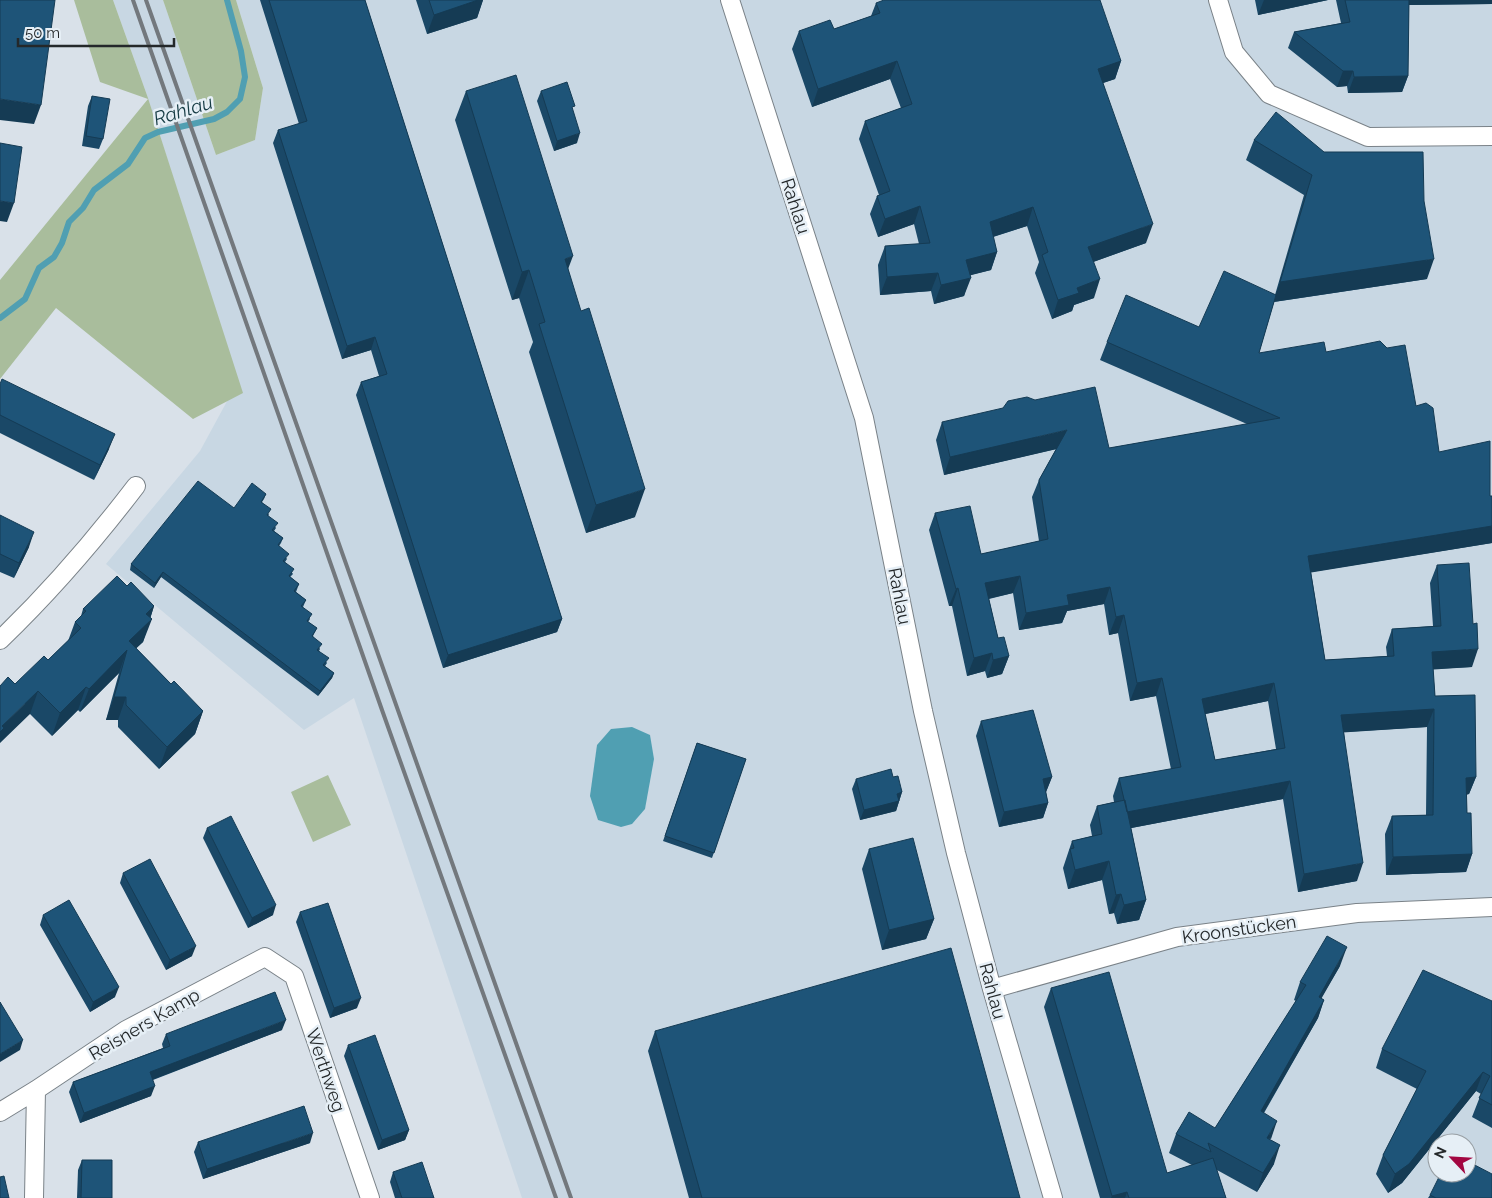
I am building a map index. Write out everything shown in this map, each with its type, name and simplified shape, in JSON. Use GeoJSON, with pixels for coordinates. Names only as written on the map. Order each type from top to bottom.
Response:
{"type":"FeatureCollection","features":[{"type":"Feature","properties":{"kind":"street","name":"Rahlau"},"geometry":{"type":"LineString","coordinates":[[730,0],[864,418],[923,711],[992,989],[1053,1198]]}},
{"type":"Feature","properties":{"kind":"street"},"geometry":{"type":"LineString","coordinates":[[1218,0],[1234,52],[1269,94],[1368,137],[1492,136]]}},
{"type":"Feature","properties":{"kind":"street"},"geometry":{"type":"LineString","coordinates":[[0,640],[44,598],[88,548],[136,486]]}},
{"type":"Feature","properties":{"kind":"street","name":"Kroonstücken"},"geometry":{"type":"LineString","coordinates":[[992,989],[1177,937],[1357,913],[1492,907]]}},
{"type":"Feature","properties":{"kind":"street","name":"Reisners Kamp"},"geometry":{"type":"LineString","coordinates":[[0,1112],[126,1030],[265,957]]}},
{"type":"Feature","properties":{"kind":"street","name":"Werthweg"},"geometry":{"type":"LineString","coordinates":[[265,957],[294,976],[370,1198]]}},
{"type":"Feature","properties":{"kind":"street"},"geometry":{"type":"LineString","coordinates":[[34,1198],[36,1090]]}},
{"type":"Feature","properties":{"kind":"shaded area"},"geometry":{"type":"Polygon","coordinates":[[[113,0],[163,0],[216,155],[255,140],[263,88],[236,0],[1492,0],[1492,1198],[522,1198],[354,698],[304,730],[106,564],[200,451],[238,381],[148,98],[113,0]]]}},
{"type":"Feature","properties":{"kind":"green space"},"geometry":{"type":"Polygon","coordinates":[[[74,0],[113,0],[148,98],[243,393],[193,419],[56,308],[0,379],[0,280],[148,99],[100,82],[74,0]]]}},
{"type":"Feature","properties":{"kind":"green space"},"geometry":{"type":"Polygon","coordinates":[[[163,0],[236,0],[263,88],[255,140],[216,155],[163,0]]]}},
{"type":"Feature","properties":{"kind":"green space"},"geometry":{"type":"Polygon","coordinates":[[[328,775],[351,825],[313,842],[291,792],[328,775]]]}},
{"type":"Feature","properties":{"kind":"water"},"geometry":{"type":"Polygon","coordinates":[[[632,727],[650,735],[654,759],[645,809],[632,824],[621,827],[598,820],[590,796],[597,745],[611,729],[632,727]]]}},
{"type":"Feature","properties":{"kind":"building"},"geometry":{"type":"Polygon","coordinates":[[[0,0],[55,0],[41,105],[0,99],[0,0]]]}},
{"type":"Feature","properties":{"kind":"building"},"geometry":{"type":"Polygon","coordinates":[[[269,0],[365,0],[562,619],[448,655],[361,382],[387,374],[375,337],[347,346],[278,130],[307,121],[269,0]]]}},
{"type":"Feature","properties":{"kind":"building"},"geometry":{"type":"Polygon","coordinates":[[[429,0],[478,0],[434,15],[429,0]]]}},
{"type":"Feature","properties":{"kind":"building"},"geometry":{"type":"Polygon","coordinates":[[[884,0],[1100,0],[1121,61],[1098,69],[1153,224],[1088,247],[1100,279],[1077,288],[1079,293],[1058,300],[1042,255],[1048,252],[1033,207],[990,222],[997,252],[966,260],[971,278],[941,285],[938,273],[887,277],[885,246],[930,243],[920,206],[885,219],[877,196],[890,191],[865,121],[912,104],[897,61],[818,89],[799,31],[830,20],[834,29],[880,13],[876,3],[884,0]]]}},
{"type":"Feature","properties":{"kind":"building"},"geometry":{"type":"Polygon","coordinates":[[[1345,0],[1409,0],[1408,76],[1354,77],[1353,71],[1343,71],[1294,32],[1350,22],[1345,0]]]}},
{"type":"Feature","properties":{"kind":"building"},"geometry":{"type":"Polygon","coordinates":[[[516,75],[573,256],[565,259],[581,311],[589,308],[645,489],[596,505],[539,324],[545,322],[529,270],[522,272],[466,91],[516,75]]]}},
{"type":"Feature","properties":{"kind":"building"},"geometry":{"type":"Polygon","coordinates":[[[567,82],[575,106],[572,107],[580,133],[557,141],[541,91],[567,82]]]}},
{"type":"Feature","properties":{"kind":"building"},"geometry":{"type":"Polygon","coordinates":[[[92,96],[110,99],[103,139],[86,136],[92,96]]]}},
{"type":"Feature","properties":{"kind":"building"},"geometry":{"type":"Polygon","coordinates":[[[1276,112],[1324,152],[1423,152],[1424,201],[1434,259],[1280,282],[1312,175],[1254,140],[1276,112]]]}},
{"type":"Feature","properties":{"kind":"building"},"geometry":{"type":"Polygon","coordinates":[[[0,143],[22,147],[14,203],[0,201],[0,143]]]}},
{"type":"Feature","properties":{"kind":"building"},"geometry":{"type":"Polygon","coordinates":[[[1224,271],[1276,295],[1259,353],[1324,342],[1326,352],[1380,341],[1387,348],[1405,345],[1416,406],[1426,403],[1433,408],[1439,452],[1490,441],[1492,526],[1308,556],[1325,660],[1394,656],[1392,629],[1441,626],[1437,565],[1469,563],[1473,624],[1477,623],[1478,649],[1432,652],[1435,696],[1475,695],[1476,777],[1466,778],[1467,813],[1471,813],[1472,854],[1393,857],[1392,816],[1433,815],[1434,709],[1341,715],[1363,863],[1304,874],[1290,781],[1127,812],[1119,778],[1181,767],[1162,678],[1137,683],[1124,615],[1116,617],[1110,587],[1067,595],[1069,605],[1026,613],[1020,576],[985,583],[998,638],[1004,637],[1009,656],[993,660],[992,653],[974,658],[958,588],[956,589],[935,513],[970,506],[981,554],[1048,539],[1039,480],[1067,430],[950,457],[942,422],[1003,408],[1008,401],[1027,397],[1035,400],[1095,387],[1109,448],[1280,418],[1107,342],[1126,295],[1199,327],[1224,271]],[[1274,683],[1202,699],[1215,760],[1285,748],[1274,683]]]}},
{"type":"Feature","properties":{"kind":"building"},"geometry":{"type":"Polygon","coordinates":[[[2,379],[115,434],[100,465],[0,415],[0,384],[2,379]]]}},
{"type":"Feature","properties":{"kind":"building"},"geometry":{"type":"Polygon","coordinates":[[[198,481],[234,508],[252,483],[266,494],[261,502],[271,509],[267,515],[278,523],[272,530],[283,538],[278,545],[289,554],[283,561],[294,569],[289,576],[299,584],[294,591],[306,600],[301,606],[312,614],[307,621],[317,628],[312,636],[322,644],[317,650],[329,658],[323,665],[334,673],[320,691],[163,572],[155,583],[131,564],[198,481]]]}},
{"type":"Feature","properties":{"kind":"building"},"geometry":{"type":"Polygon","coordinates":[[[0,515],[34,532],[19,563],[0,554],[0,515]]]}},
{"type":"Feature","properties":{"kind":"building"},"geometry":{"type":"Polygon","coordinates":[[[117,576],[127,586],[131,582],[154,606],[146,614],[152,619],[129,641],[171,684],[174,681],[203,711],[167,747],[126,705],[126,697],[114,697],[127,650],[89,689],[86,687],[60,713],[38,691],[2,726],[4,728],[0,732],[0,686],[8,677],[15,684],[44,656],[48,660],[81,628],[75,622],[86,611],[83,609],[117,576]]]}},
{"type":"Feature","properties":{"kind":"building"},"geometry":{"type":"Polygon","coordinates":[[[1033,710],[1052,777],[1043,779],[1048,803],[1004,812],[981,721],[1033,710]]]}},
{"type":"Feature","properties":{"kind":"building"},"geometry":{"type":"Polygon","coordinates":[[[697,743],[746,759],[714,853],[665,836],[697,743]]]}},
{"type":"Feature","properties":{"kind":"building"},"geometry":{"type":"Polygon","coordinates":[[[891,769],[893,777],[898,776],[902,792],[897,794],[899,801],[864,810],[856,779],[891,769]]]}},
{"type":"Feature","properties":{"kind":"building"},"geometry":{"type":"Polygon","coordinates":[[[1125,800],[1146,900],[1124,905],[1121,894],[1116,895],[1109,861],[1075,870],[1070,849],[1074,848],[1072,841],[1102,834],[1097,806],[1125,800]]]}},
{"type":"Feature","properties":{"kind":"building"},"geometry":{"type":"Polygon","coordinates":[[[231,816],[276,905],[252,918],[207,828],[231,816]]]}},
{"type":"Feature","properties":{"kind":"building"},"geometry":{"type":"Polygon","coordinates":[[[913,838],[934,919],[889,930],[869,849],[913,838]]]}},
{"type":"Feature","properties":{"kind":"building"},"geometry":{"type":"Polygon","coordinates":[[[150,859],[196,946],[170,960],[123,873],[150,859]]]}},
{"type":"Feature","properties":{"kind":"building"},"geometry":{"type":"Polygon","coordinates":[[[69,900],[119,987],[93,1002],[43,915],[69,900]]]}},
{"type":"Feature","properties":{"kind":"building"},"geometry":{"type":"Polygon","coordinates":[[[328,903],[361,998],[334,1008],[300,912],[328,903]]]}},
{"type":"Feature","properties":{"kind":"building"},"geometry":{"type":"Polygon","coordinates":[[[1327,936],[1347,947],[1319,997],[1324,1000],[1261,1111],[1277,1121],[1267,1138],[1280,1145],[1263,1173],[1208,1143],[1211,1152],[1176,1134],[1189,1112],[1215,1128],[1306,985],[1300,982],[1327,936]]]}},
{"type":"Feature","properties":{"kind":"building"},"geometry":{"type":"Polygon","coordinates":[[[951,948],[1020,1198],[702,1198],[655,1031],[951,948]]]}},
{"type":"Feature","properties":{"kind":"building"},"geometry":{"type":"Polygon","coordinates":[[[1423,970],[1492,1001],[1492,1105],[1479,1098],[1490,1076],[1483,1072],[1434,1133],[1427,1133],[1427,1142],[1409,1164],[1395,1174],[1383,1155],[1426,1071],[1382,1049],[1423,970]]]}},
{"type":"Feature","properties":{"kind":"building"},"geometry":{"type":"Polygon","coordinates":[[[1109,972],[1167,1173],[1213,1158],[1226,1198],[1129,1198],[1127,1192],[1112,1196],[1051,988],[1109,972]]]}},
{"type":"Feature","properties":{"kind":"building"},"geometry":{"type":"Polygon","coordinates":[[[275,992],[286,1020],[150,1072],[155,1086],[84,1113],[73,1082],[170,1046],[166,1034],[275,992]]]}},
{"type":"Feature","properties":{"kind":"building"},"geometry":{"type":"Polygon","coordinates":[[[0,1002],[23,1040],[0,1054],[0,1002]]]}},
{"type":"Feature","properties":{"kind":"building"},"geometry":{"type":"Polygon","coordinates":[[[375,1035],[409,1130],[382,1140],[348,1045],[375,1035]]]}},
{"type":"Feature","properties":{"kind":"building"},"geometry":{"type":"Polygon","coordinates":[[[304,1106],[313,1133],[207,1169],[198,1142],[304,1106]]]}},
{"type":"Feature","properties":{"kind":"building"},"geometry":{"type":"Polygon","coordinates":[[[82,1160],[112,1160],[112,1198],[81,1198],[82,1160]]]}},
{"type":"Feature","properties":{"kind":"building"},"geometry":{"type":"Polygon","coordinates":[[[422,1162],[434,1198],[402,1198],[393,1172],[422,1162]]]}},
{"type":"Feature","properties":{"kind":"building"},"geometry":{"type":"Polygon","coordinates":[[[1477,1166],[1492,1174],[1492,1198],[1436,1198],[1430,1195],[1436,1183],[1477,1183],[1477,1166]]]}},
{"type":"Feature","properties":{"kind":"building"},"geometry":{"type":"Polygon","coordinates":[[[4,1176],[9,1198],[0,1198],[0,1177],[4,1176]]]}},
{"type":"Feature","properties":{"kind":"waterway","name":"Rahlau"},"geometry":{"type":"LineString","coordinates":[[0,318],[25,299],[39,268],[54,257],[62,243],[69,222],[83,208],[94,190],[128,164],[145,138],[158,132],[214,119],[227,112],[240,99],[245,77],[241,51],[227,0]]}},
{"type":"Feature","properties":{"kind":"railway"},"geometry":{"type":"LineString","coordinates":[[133,0],[382,710],[556,1198]]}},
{"type":"Feature","properties":{"kind":"railway"},"geometry":{"type":"LineString","coordinates":[[146,0],[571,1198]]}}]}
